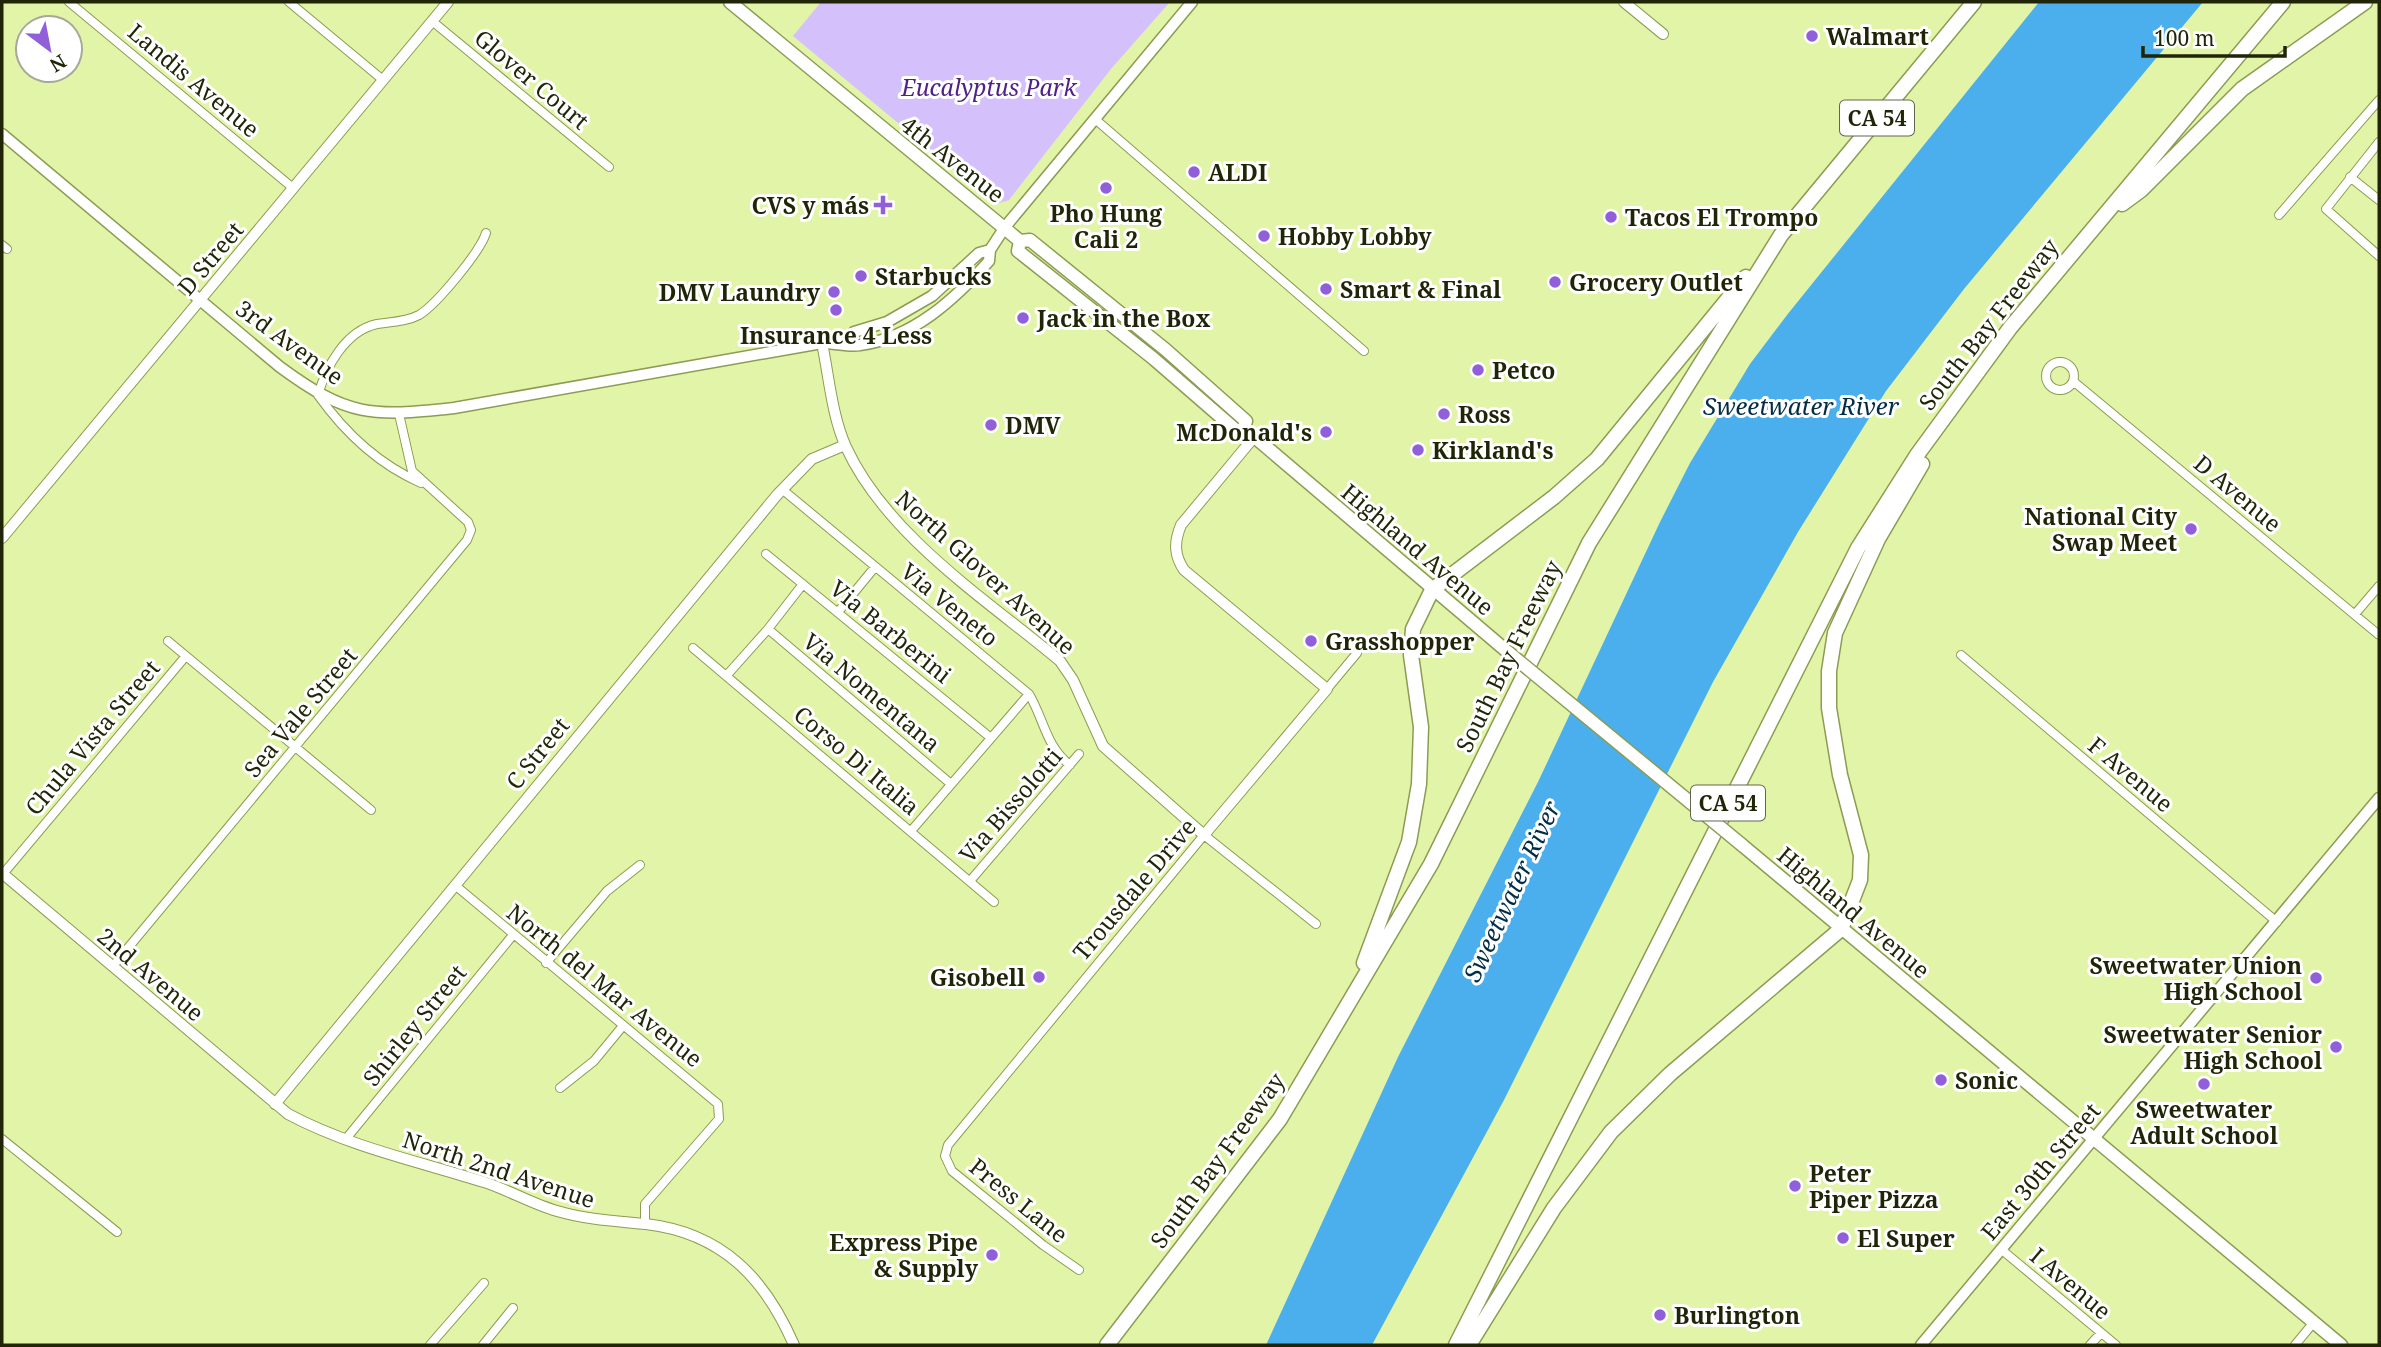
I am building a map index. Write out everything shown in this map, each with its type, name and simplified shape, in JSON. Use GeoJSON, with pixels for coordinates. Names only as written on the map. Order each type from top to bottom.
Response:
{"type":"FeatureCollection","features":[{"type":"Feature","properties":{"kind":"highway","name":"South Bay Freeway"},"geometry":{"type":"LineString","coordinates":[[1107,1345],[1280,1119],[1431,864],[1589,543],[1781,235],[1973,2]]}},
{"type":"Feature","properties":{"kind":"highway","name":"South Bay Freeway"},"geometry":{"type":"LineString","coordinates":[[1456,1345],[1858,548],[1917,455],[1977,372],[2098,221],[2283,2]]}},
{"type":"Feature","properties":{"kind":"highway"},"geometry":{"type":"LineString","coordinates":[[2098,221],[2141,190],[2253,79],[2365,2]]}},
{"type":"Feature","properties":{"kind":"highway"},"geometry":{"type":"LineString","coordinates":[[1347,1006],[1409,842],[1419,784],[1421,727],[1411,655],[1413,629],[1432,590],[1554,498],[1597,459],[1781,235]]}},
{"type":"Feature","properties":{"kind":"highway"},"geometry":{"type":"LineString","coordinates":[[1469,1345],[1554,1208],[1611,1132],[1670,1074],[1841,929],[1860,880],[1861,855],[1840,775],[1829,708],[1829,671],[1835,633],[1878,539],[1977,372]]}},
{"type":"Feature","properties":{"kind":"main road","name":"4th Avenue"},"geometry":{"type":"LineString","coordinates":[[730,2],[1005,227],[1020,241],[1018,251],[1154,359],[1237,431],[1250,432],[1275,456]]}},
{"type":"Feature","properties":{"kind":"main road"},"geometry":{"type":"LineString","coordinates":[[822,343],[843,342],[857,346],[895,335],[927,319],[973,279],[989,261],[990,250],[1005,227],[1192,2]]}},
{"type":"Feature","properties":{"kind":"main road","name":"3rd Avenue"},"geometry":{"type":"LineString","coordinates":[[2,134],[318,395],[349,408],[399,414],[454,408],[822,343]]}},
{"type":"Feature","properties":{"kind":"main road"},"geometry":{"type":"LineString","coordinates":[[843,342],[855,332],[887,323],[932,296],[979,253],[990,250]]}},
{"type":"Feature","properties":{"kind":"main road","name":"Highland Avenue"},"geometry":{"type":"LineString","coordinates":[[1275,456],[1432,590],[1755,855],[2341,1345]]}},
{"type":"Feature","properties":{"kind":"main road","name":"East 30th Street"},"geometry":{"type":"LineString","coordinates":[[1921,1345],[2379,798]]}},
{"type":"Feature","properties":{"kind":"street","name":"Landis Avenue"},"geometry":{"type":"LineString","coordinates":[[69,2],[293,188]]}},
{"type":"Feature","properties":{"kind":"street"},"geometry":{"type":"LineString","coordinates":[[289,2],[383,80]]}},
{"type":"Feature","properties":{"kind":"street","name":"D Street"},"geometry":{"type":"LineString","coordinates":[[2,538],[448,2]]}},
{"type":"Feature","properties":{"kind":"street"},"geometry":{"type":"LineString","coordinates":[[1624,2],[1662,34]]}},
{"type":"Feature","properties":{"kind":"street","name":"Glover Court"},"geometry":{"type":"LineString","coordinates":[[432,21],[609,167]]}},
{"type":"Feature","properties":{"kind":"street"},"geometry":{"type":"LineString","coordinates":[[2279,215],[2379,100]]}},
{"type":"Feature","properties":{"kind":"street"},"geometry":{"type":"LineString","coordinates":[[1095,118],[1364,351]]}},
{"type":"Feature","properties":{"kind":"street"},"geometry":{"type":"LineString","coordinates":[[2379,142],[2326,209],[2379,256]]}},
{"type":"Feature","properties":{"kind":"street"},"geometry":{"type":"LineString","coordinates":[[2350,177],[2379,200]]}},
{"type":"Feature","properties":{"kind":"street"},"geometry":{"type":"LineString","coordinates":[[318,395],[324,373],[349,340],[365,328],[418,316],[436,299],[486,233]]}},
{"type":"Feature","properties":{"kind":"street","name":"North Glover Avenue"},"geometry":{"type":"LineString","coordinates":[[822,343],[845,444],[878,501],[909,535],[1060,661],[1073,680],[1103,746],[1204,835],[1316,924]]}},
{"type":"Feature","properties":{"kind":"street","name":"D Avenue"},"geometry":{"type":"LineString","coordinates":[[2073,382],[2379,635]]}},
{"type":"Feature","properties":{"kind":"street","name":"Sea Vale Street"},"geometry":{"type":"LineString","coordinates":[[318,395],[342,429],[402,475],[424,484]]}},
{"type":"Feature","properties":{"kind":"street","name":"Sea Vale Street"},"geometry":{"type":"LineString","coordinates":[[113,966],[467,540],[471,530],[468,522],[424,484],[409,463],[399,414]]}},
{"type":"Feature","properties":{"kind":"street"},"geometry":{"type":"LineString","coordinates":[[1250,432],[1181,525],[1177,536],[1176,555],[1184,570],[1327,689]]}},
{"type":"Feature","properties":{"kind":"street","name":"C Street"},"geometry":{"type":"LineString","coordinates":[[275,1104],[639,660],[783,489],[812,459],[845,444]]}},
{"type":"Feature","properties":{"kind":"street","name":"Via Veneto"},"geometry":{"type":"LineString","coordinates":[[783,489],[1029,694],[1039,711],[1051,746],[1070,765]]}},
{"type":"Feature","properties":{"kind":"street","name":"Via Barberini"},"geometry":{"type":"LineString","coordinates":[[766,554],[991,738]]}},
{"type":"Feature","properties":{"kind":"street"},"geometry":{"type":"LineString","coordinates":[[838,611],[875,567]]}},
{"type":"Feature","properties":{"kind":"street"},"geometry":{"type":"LineString","coordinates":[[726,675],[768,629],[803,584]]}},
{"type":"Feature","properties":{"kind":"street"},"geometry":{"type":"LineString","coordinates":[[2355,614],[2379,586]]}},
{"type":"Feature","properties":{"kind":"street","name":"Via Nomentana"},"geometry":{"type":"LineString","coordinates":[[768,629],[951,784]]}},
{"type":"Feature","properties":{"kind":"street"},"geometry":{"type":"LineString","coordinates":[[168,641],[371,810]]}},
{"type":"Feature","properties":{"kind":"street","name":"Corso Di Italia"},"geometry":{"type":"LineString","coordinates":[[693,648],[994,902]]}},
{"type":"Feature","properties":{"kind":"street","name":"Trousdale Drive"},"geometry":{"type":"LineString","coordinates":[[945,1152],[957,1134],[1357,653]]}},
{"type":"Feature","properties":{"kind":"street","name":"F Avenue"},"geometry":{"type":"LineString","coordinates":[[1961,655],[2277,922]]}},
{"type":"Feature","properties":{"kind":"street","name":"Chula Vista Street"},"geometry":{"type":"LineString","coordinates":[[2,874],[185,657]]}},
{"type":"Feature","properties":{"kind":"street"},"geometry":{"type":"LineString","coordinates":[[911,831],[1029,694]]}},
{"type":"Feature","properties":{"kind":"street","name":"Via Bissolotti"},"geometry":{"type":"LineString","coordinates":[[970,881],[1079,754]]}},
{"type":"Feature","properties":{"kind":"street"},"geometry":{"type":"LineString","coordinates":[[546,963],[607,891],[640,865]]}},
{"type":"Feature","properties":{"kind":"street","name":"2nd Avenue"},"geometry":{"type":"LineString","coordinates":[[2,874],[275,1104]]}},
{"type":"Feature","properties":{"kind":"street","name":"North del Mar Avenue"},"geometry":{"type":"LineString","coordinates":[[456,886],[622,1027],[718,1104],[719,1119],[645,1204],[645,1224]]}},
{"type":"Feature","properties":{"kind":"street","name":"Shirley Street"},"geometry":{"type":"LineString","coordinates":[[345,1140],[513,935]]}},
{"type":"Feature","properties":{"kind":"street"},"geometry":{"type":"LineString","coordinates":[[560,1088],[594,1061],[622,1027]]}},
{"type":"Feature","properties":{"kind":"street","name":"North 2nd Avenue"},"geometry":{"type":"LineString","coordinates":[[275,1104],[322,1132],[500,1187],[559,1212],[590,1220],[645,1224],[690,1235],[715,1246],[746,1268],[776,1308],[794,1345]]}},
{"type":"Feature","properties":{"kind":"street"},"geometry":{"type":"LineString","coordinates":[[2,1139],[117,1232]]}},
{"type":"Feature","properties":{"kind":"street","name":"Press Lane"},"geometry":{"type":"LineString","coordinates":[[945,1152],[947,1164],[952,1171],[1043,1245],[1079,1270]]}},
{"type":"Feature","properties":{"kind":"street","name":"I Avenue"},"geometry":{"type":"LineString","coordinates":[[2002,1250],[2116,1345]]}},
{"type":"Feature","properties":{"kind":"street"},"geometry":{"type":"LineString","coordinates":[[430,1345],[484,1283]]}},
{"type":"Feature","properties":{"kind":"street"},"geometry":{"type":"LineString","coordinates":[[483,1345],[513,1308]]}},
{"type":"Feature","properties":{"kind":"street"},"geometry":{"type":"LineString","coordinates":[[2295,1345],[2314,1322]]}},
{"type":"Feature","properties":{"kind":"street"},"geometry":{"type":"LineString","coordinates":[[2090,1345],[2101,1333]]}},
{"type":"Feature","properties":{"kind":"green space","name":"Eucalyptus Park"},"geometry":{"type":"Polygon","coordinates":[[[821,2],[1170,2],[1111,69],[1009,200],[996,204],[793,36],[821,2]]]}},
{"type":"Feature","properties":{"kind":"water","name":"Sweetwater River"},"geometry":{"type":"Polygon","coordinates":[[[2039,2],[2203,2],[1964,289],[1886,391],[1798,532],[1713,682],[1504,1100],[1372,1345],[1266,1345],[1398,1057],[1538,782],[1690,463],[1750,364],[1787,315],[2039,2]]]}},
{"type":"Feature","properties":{"kind":"place","name":"Walmart"},"geometry":{"type":"Point","coordinates":[1812,36]}},
{"type":"Feature","properties":{"kind":"place","name":"ALDI"},"geometry":{"type":"Point","coordinates":[1194,172]}},
{"type":"Feature","properties":{"kind":"place","name":"Pho Hung Cali 2"},"geometry":{"type":"Point","coordinates":[1106,188]}},
{"type":"Feature","properties":{"kind":"place","name":"CVS y más"},"geometry":{"type":"Point","coordinates":[883,205]}},
{"type":"Feature","properties":{"kind":"place","name":"Tacos El Trompo"},"geometry":{"type":"Point","coordinates":[1611,217]}},
{"type":"Feature","properties":{"kind":"place","name":"Hobby Lobby"},"geometry":{"type":"Point","coordinates":[1264,236]}},
{"type":"Feature","properties":{"kind":"place","name":"Starbucks"},"geometry":{"type":"Point","coordinates":[861,276]}},
{"type":"Feature","properties":{"kind":"place","name":"Grocery Outlet"},"geometry":{"type":"Point","coordinates":[1555,282]}},
{"type":"Feature","properties":{"kind":"place","name":"Smart & Final"},"geometry":{"type":"Point","coordinates":[1326,289]}},
{"type":"Feature","properties":{"kind":"place","name":"DMV Laundry"},"geometry":{"type":"Point","coordinates":[834,292]}},
{"type":"Feature","properties":{"kind":"place","name":"Insurance 4 Less"},"geometry":{"type":"Point","coordinates":[836,310]}},
{"type":"Feature","properties":{"kind":"place","name":"Jack in the Box"},"geometry":{"type":"Point","coordinates":[1023,318]}},
{"type":"Feature","properties":{"kind":"place","name":"Petco"},"geometry":{"type":"Point","coordinates":[1478,370]}},
{"type":"Feature","properties":{"kind":"place","name":"Ross"},"geometry":{"type":"Point","coordinates":[1444,414]}},
{"type":"Feature","properties":{"kind":"place","name":"DMV"},"geometry":{"type":"Point","coordinates":[991,425]}},
{"type":"Feature","properties":{"kind":"place","name":"McDonald's"},"geometry":{"type":"Point","coordinates":[1326,432]}},
{"type":"Feature","properties":{"kind":"place","name":"Kirkland's"},"geometry":{"type":"Point","coordinates":[1418,450]}},
{"type":"Feature","properties":{"kind":"place","name":"National City Swap Meet"},"geometry":{"type":"Point","coordinates":[2191,529]}},
{"type":"Feature","properties":{"kind":"place","name":"Grasshopper"},"geometry":{"type":"Point","coordinates":[1311,641]}},
{"type":"Feature","properties":{"kind":"place","name":"Gisobell"},"geometry":{"type":"Point","coordinates":[1039,977]}},
{"type":"Feature","properties":{"kind":"place","name":"Sweetwater Union High School"},"geometry":{"type":"Point","coordinates":[2316,978]}},
{"type":"Feature","properties":{"kind":"place","name":"Sweetwater Senior High School"},"geometry":{"type":"Point","coordinates":[2336,1047]}},
{"type":"Feature","properties":{"kind":"place","name":"Sonic"},"geometry":{"type":"Point","coordinates":[1941,1080]}},
{"type":"Feature","properties":{"kind":"place","name":"Sweetwater Adult School"},"geometry":{"type":"Point","coordinates":[2204,1084]}},
{"type":"Feature","properties":{"kind":"place","name":"Peter Piper Pizza"},"geometry":{"type":"Point","coordinates":[1795,1186]}},
{"type":"Feature","properties":{"kind":"place","name":"El Super"},"geometry":{"type":"Point","coordinates":[1843,1238]}},
{"type":"Feature","properties":{"kind":"place","name":"Express Pipe & Supply"},"geometry":{"type":"Point","coordinates":[992,1255]}},
{"type":"Feature","properties":{"kind":"place","name":"Burlington"},"geometry":{"type":"Point","coordinates":[1660,1315]}}]}
